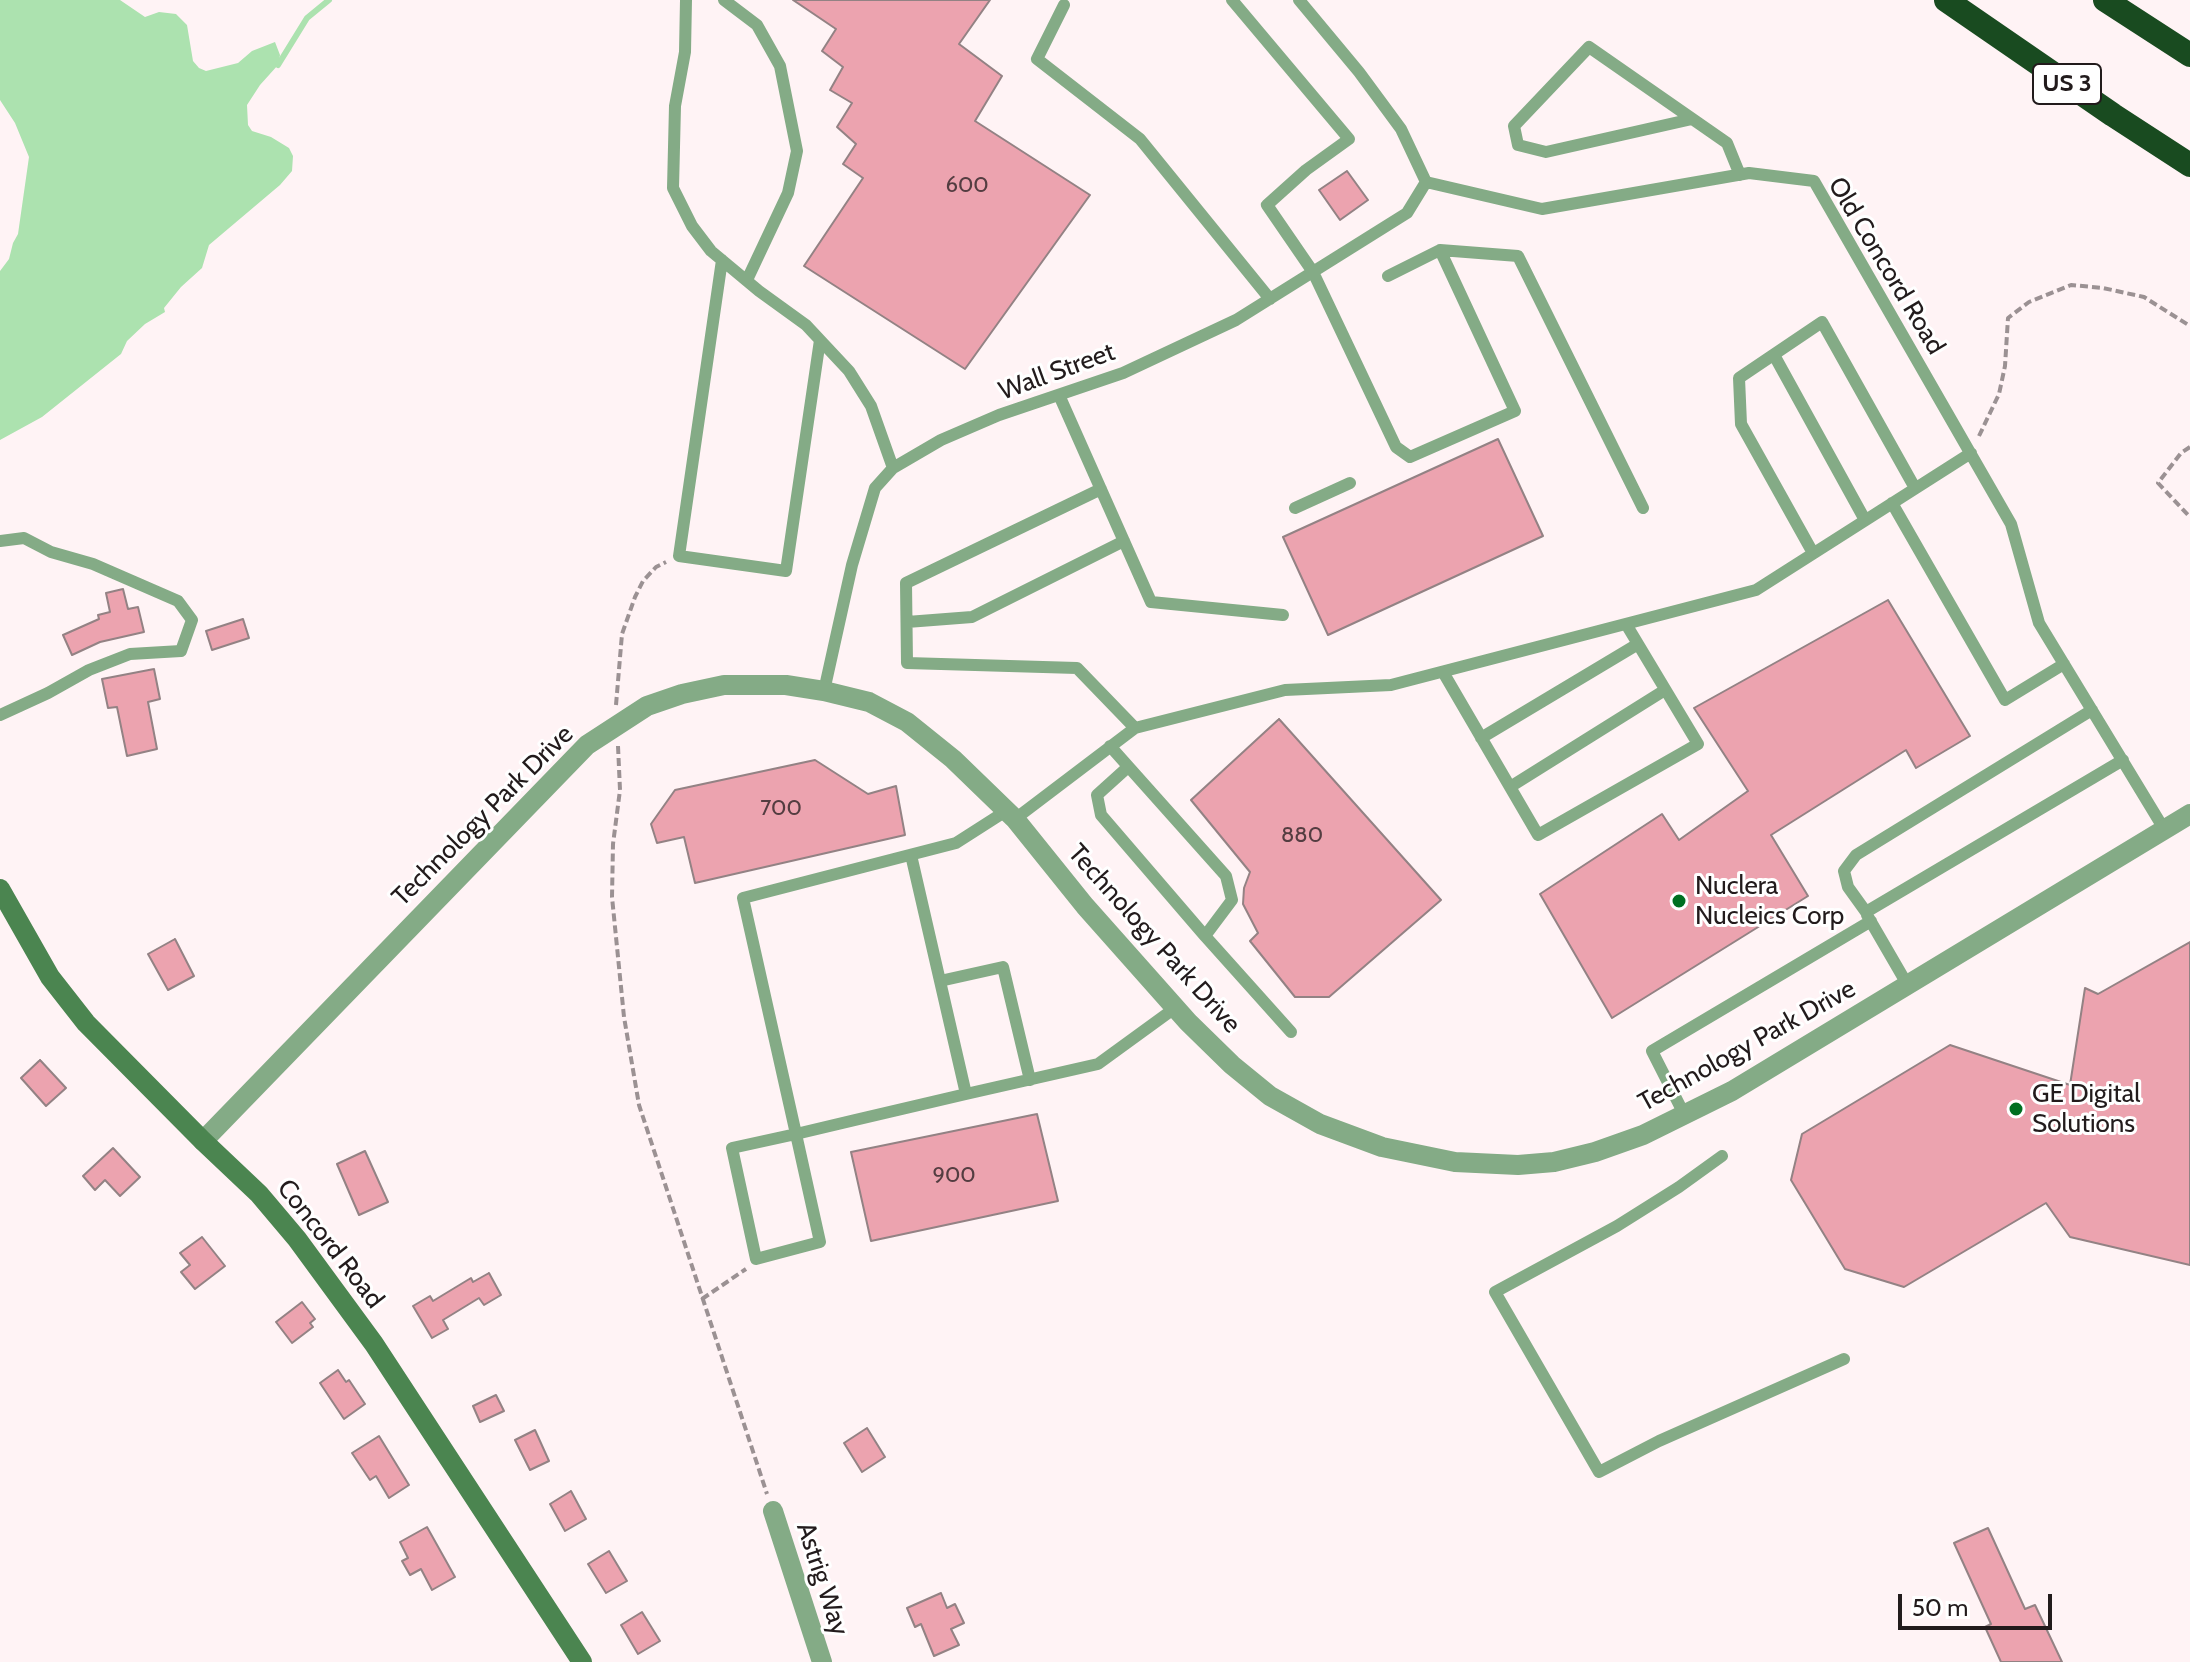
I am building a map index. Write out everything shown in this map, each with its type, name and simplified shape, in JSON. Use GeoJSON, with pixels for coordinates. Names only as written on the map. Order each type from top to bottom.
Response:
{"type":"FeatureCollection","features":[{"type":"Feature","properties":{"kind":"highway","name":"US 3"},"geometry":{"type":"LineString","coordinates":[[1946,0],[2190,165]]}},
{"type":"Feature","properties":{"kind":"highway"},"geometry":{"type":"LineString","coordinates":[[2105,0],[2190,55]]}},
{"type":"Feature","properties":{"kind":"main road","name":"Concord Road"},"geometry":{"type":"LineString","coordinates":[[0,889],[50,977],[86,1023],[259,1194],[297,1239],[374,1344],[582,1662]]}},
{"type":"Feature","properties":{"kind":"street","name":"Technology Park Drive"},"geometry":{"type":"LineString","coordinates":[[203,1141],[587,745],[647,706],[724,685],[786,685],[824,691],[869,702],[907,722],[953,759],[1011,815],[1085,906],[1175,1008],[1232,1065],[1270,1096],[1320,1124],[1382,1147],[1455,1162],[1518,1165],[1554,1162],[1619,1144],[1684,1114],[1732,1091],[2190,814]]}},
{"type":"Feature","properties":{"kind":"street","name":"Astrig Way"},"geometry":{"type":"LineString","coordinates":[[773,1511],[822,1662]]}},
{"type":"Feature","properties":{"kind":"lane"},"geometry":{"type":"LineString","coordinates":[[686,0],[685,52],[674,120],[673,188],[692,226],[711,251],[806,325],[849,371],[871,406],[893,468]]}},
{"type":"Feature","properties":{"kind":"lane"},"geometry":{"type":"LineString","coordinates":[[724,0],[757,25],[780,66],[797,151],[788,193],[747,280]]}},
{"type":"Feature","properties":{"kind":"lane"},"geometry":{"type":"LineString","coordinates":[[1232,0],[1349,139],[1306,170],[1267,205],[1313,272],[1396,447],[1410,457],[1515,411],[1440,250]]}},
{"type":"Feature","properties":{"kind":"lane"},"geometry":{"type":"LineString","coordinates":[[1299,0],[1359,72],[1401,129],[1426,182]]}},
{"type":"Feature","properties":{"kind":"lane"},"geometry":{"type":"LineString","coordinates":[[1064,5],[1037,59],[1140,139],[1270,299]]}},
{"type":"Feature","properties":{"kind":"lane"},"geometry":{"type":"LineString","coordinates":[[1692,119],[1546,152],[1518,145],[1514,126],[1589,47],[1727,143],[1740,175]]}},
{"type":"Feature","properties":{"kind":"lane","name":"Old Concord Road"},"geometry":{"type":"LineString","coordinates":[[1426,182],[1542,209],[1749,173],[1814,181],[2011,524],[2039,623],[2164,829]]}},
{"type":"Feature","properties":{"kind":"lane","name":"Wall Street"},"geometry":{"type":"LineString","coordinates":[[824,691],[852,565],[875,488],[893,468],[941,440],[999,415],[1123,373],[1236,320],[1407,213],[1426,182]]}},
{"type":"Feature","properties":{"kind":"lane"},"geometry":{"type":"LineString","coordinates":[[1388,276],[1440,250],[1518,256],[1643,508]]}},
{"type":"Feature","properties":{"kind":"lane"},"geometry":{"type":"LineString","coordinates":[[722,260],[679,556],[786,571],[820,340]]}},
{"type":"Feature","properties":{"kind":"lane"},"geometry":{"type":"LineString","coordinates":[[1813,553],[1741,424],[1739,378],[1822,322],[1915,488]]}},
{"type":"Feature","properties":{"kind":"lane"},"geometry":{"type":"LineString","coordinates":[[1774,355],[1865,520]]}},
{"type":"Feature","properties":{"kind":"lane"},"geometry":{"type":"LineString","coordinates":[[1059,395],[1151,602],[1283,615]]}},
{"type":"Feature","properties":{"kind":"lane"},"geometry":{"type":"LineString","coordinates":[[1175,1008],[1098,1064],[796,1134],[732,1148],[756,1259],[820,1242],[796,1134],[743,898],[956,843],[1011,815],[1135,728],[1285,690],[1391,685],[1756,590],[1971,453]]}},
{"type":"Feature","properties":{"kind":"lane"},"geometry":{"type":"LineString","coordinates":[[1295,508],[1350,483]]}},
{"type":"Feature","properties":{"kind":"lane"},"geometry":{"type":"LineString","coordinates":[[1101,489],[906,583],[907,663],[1077,668],[1135,728]]}},
{"type":"Feature","properties":{"kind":"lane"},"geometry":{"type":"LineString","coordinates":[[1892,503],[2005,700],[2064,664]]}},
{"type":"Feature","properties":{"kind":"lane"},"geometry":{"type":"LineString","coordinates":[[0,541],[24,538],[51,552],[93,564],[178,601],[192,620],[181,651],[130,654],[89,670],[0,715]]}},
{"type":"Feature","properties":{"kind":"lane"},"geometry":{"type":"LineString","coordinates":[[907,622],[972,617],[1124,541]]}},
{"type":"Feature","properties":{"kind":"lane"},"geometry":{"type":"LineString","coordinates":[[1443,672],[1538,835],[1698,744],[1626,624]]}},
{"type":"Feature","properties":{"kind":"lane"},"geometry":{"type":"LineString","coordinates":[[1481,738],[1638,644]]}},
{"type":"Feature","properties":{"kind":"lane"},"geometry":{"type":"LineString","coordinates":[[1510,787],[1665,690]]}},
{"type":"Feature","properties":{"kind":"lane"},"geometry":{"type":"LineString","coordinates":[[1907,984],[1848,887],[1844,871],[1856,855],[2092,710]]}},
{"type":"Feature","properties":{"kind":"lane"},"geometry":{"type":"LineString","coordinates":[[1110,746],[1226,876],[1232,900],[1205,936]]}},
{"type":"Feature","properties":{"kind":"lane"},"geometry":{"type":"LineString","coordinates":[[1684,1114],[1652,1051],[2123,760]]}},
{"type":"Feature","properties":{"kind":"lane"},"geometry":{"type":"LineString","coordinates":[[1128,767],[1097,795],[1101,815],[1291,1032]]}},
{"type":"Feature","properties":{"kind":"lane"},"geometry":{"type":"LineString","coordinates":[[911,855],[966,1094]]}},
{"type":"Feature","properties":{"kind":"lane"},"geometry":{"type":"LineString","coordinates":[[940,981],[1003,967],[1030,1080]]}},
{"type":"Feature","properties":{"kind":"lane"},"geometry":{"type":"LineString","coordinates":[[1722,1156],[1617,1226],[1495,1292],[1599,1472],[1659,1441],[1844,1359]]}},
{"type":"Feature","properties":{"kind":"path"},"geometry":{"type":"LineString","coordinates":[[1971,453],[1999,394],[2005,366],[2008,318],[2029,302],[2071,285],[2103,288],[2144,297],[2190,326]]}},
{"type":"Feature","properties":{"kind":"path"},"geometry":{"type":"LineString","coordinates":[[2190,447],[2181,453],[2158,483],[2190,517]]}},
{"type":"Feature","properties":{"kind":"path"},"geometry":{"type":"LineString","coordinates":[[679,556],[656,567],[643,581],[622,634],[615,700],[620,790],[613,844],[612,897],[624,1017],[639,1105],[773,1511]]}},
{"type":"Feature","properties":{"kind":"path"},"geometry":{"type":"LineString","coordinates":[[702,1299],[736,1278],[756,1259]]}},
{"type":"Feature","properties":{"kind":"shaded area"},"geometry":{"type":"Polygon","coordinates":[[[0,0],[120,0],[145,17],[159,12],[176,14],[187,25],[193,61],[206,71],[238,63],[252,51],[275,42],[280,55],[278,65],[247,105],[248,125],[252,131],[271,137],[289,148],[293,156],[292,171],[280,185],[209,245],[202,268],[181,287],[164,308],[165,312],[145,324],[127,341],[121,354],[42,417],[0,440],[0,271],[9,259],[18,234],[29,157],[15,123],[0,100],[0,0]]]}},
{"type":"Feature","properties":{"kind":"building"},"geometry":{"type":"Polygon","coordinates":[[[793,0],[990,0],[959,44],[1002,76],[975,121],[1090,195],[965,369],[804,266],[863,178],[843,164],[856,144],[837,127],[852,103],[830,90],[843,67],[822,51],[836,29],[793,0]]]}},
{"type":"Feature","properties":{"kind":"building"},"geometry":{"type":"Polygon","coordinates":[[[1347,171],[1368,200],[1340,220],[1319,190],[1347,171]]]}},
{"type":"Feature","properties":{"kind":"building"},"geometry":{"type":"Polygon","coordinates":[[[1498,439],[1543,536],[1328,635],[1283,537],[1498,439]]]}},
{"type":"Feature","properties":{"kind":"building"},"geometry":{"type":"Polygon","coordinates":[[[123,589],[128,609],[138,607],[144,632],[100,642],[72,655],[63,635],[99,619],[98,615],[110,612],[106,593],[123,589]]]}},
{"type":"Feature","properties":{"kind":"building"},"geometry":{"type":"Polygon","coordinates":[[[1888,600],[1970,736],[1916,768],[1906,750],[1771,835],[1808,896],[1612,1018],[1540,894],[1662,814],[1679,840],[1748,791],[1694,708],[1888,600]]]}},
{"type":"Feature","properties":{"kind":"building"},"geometry":{"type":"Polygon","coordinates":[[[243,619],[249,638],[212,650],[206,631],[243,619]]]}},
{"type":"Feature","properties":{"kind":"building"},"geometry":{"type":"Polygon","coordinates":[[[154,669],[160,699],[148,702],[157,749],[127,756],[117,707],[108,708],[102,679],[154,669]]]}},
{"type":"Feature","properties":{"kind":"building"},"geometry":{"type":"Polygon","coordinates":[[[1279,719],[1441,900],[1329,997],[1295,997],[1250,941],[1258,933],[1243,904],[1244,888],[1250,872],[1191,800],[1279,719]]]}},
{"type":"Feature","properties":{"kind":"building"},"geometry":{"type":"Polygon","coordinates":[[[815,760],[868,794],[896,786],[905,835],[695,883],[684,837],[657,843],[651,824],[675,790],[815,760]]]}},
{"type":"Feature","properties":{"kind":"building"},"geometry":{"type":"Polygon","coordinates":[[[175,939],[194,976],[168,990],[148,954],[175,939]]]}},
{"type":"Feature","properties":{"kind":"building","name":"GE Digital Solutions"},"geometry":{"type":"Polygon","coordinates":[[[2190,942],[2190,1265],[2070,1237],[2046,1203],[1904,1287],[1845,1269],[1791,1180],[1802,1134],[1950,1045],[2070,1085],[2085,988],[2098,994],[2190,942]]]}},
{"type":"Feature","properties":{"kind":"building"},"geometry":{"type":"Polygon","coordinates":[[[40,1060],[66,1088],[46,1106],[21,1078],[40,1060]]]}},
{"type":"Feature","properties":{"kind":"building"},"geometry":{"type":"Polygon","coordinates":[[[1037,1114],[1058,1201],[871,1241],[851,1152],[1037,1114]]]}},
{"type":"Feature","properties":{"kind":"building"},"geometry":{"type":"Polygon","coordinates":[[[113,1148],[140,1177],[120,1196],[105,1180],[95,1190],[83,1176],[113,1148]]]}},
{"type":"Feature","properties":{"kind":"building"},"geometry":{"type":"Polygon","coordinates":[[[365,1151],[388,1202],[359,1215],[337,1164],[365,1151]]]}},
{"type":"Feature","properties":{"kind":"building"},"geometry":{"type":"Polygon","coordinates":[[[202,1237],[225,1266],[195,1289],[181,1272],[190,1265],[180,1253],[202,1237]]]}},
{"type":"Feature","properties":{"kind":"building"},"geometry":{"type":"Polygon","coordinates":[[[489,1273],[501,1295],[484,1305],[479,1298],[443,1320],[448,1329],[432,1338],[413,1306],[430,1296],[433,1301],[471,1278],[473,1282],[489,1273]]]}},
{"type":"Feature","properties":{"kind":"building"},"geometry":{"type":"Polygon","coordinates":[[[302,1302],[315,1319],[310,1323],[313,1327],[292,1343],[276,1322],[302,1302]]]}},
{"type":"Feature","properties":{"kind":"building"},"geometry":{"type":"Polygon","coordinates":[[[338,1370],[365,1404],[344,1419],[320,1383],[338,1370]]]}},
{"type":"Feature","properties":{"kind":"building"},"geometry":{"type":"Polygon","coordinates":[[[496,1395],[504,1411],[480,1422],[473,1406],[496,1395]]]}},
{"type":"Feature","properties":{"kind":"building"},"geometry":{"type":"Polygon","coordinates":[[[867,1428],[885,1457],[862,1472],[844,1443],[867,1428]]]}},
{"type":"Feature","properties":{"kind":"building"},"geometry":{"type":"Polygon","coordinates":[[[535,1430],[549,1461],[530,1470],[515,1440],[535,1430]]]}},
{"type":"Feature","properties":{"kind":"building"},"geometry":{"type":"Polygon","coordinates":[[[379,1436],[409,1485],[389,1498],[376,1476],[370,1480],[352,1453],[379,1436]]]}},
{"type":"Feature","properties":{"kind":"building"},"geometry":{"type":"Polygon","coordinates":[[[571,1491],[586,1519],[565,1531],[550,1504],[571,1491]]]}},
{"type":"Feature","properties":{"kind":"building"},"geometry":{"type":"Polygon","coordinates":[[[427,1527],[455,1577],[432,1590],[421,1569],[410,1575],[402,1561],[408,1558],[400,1542],[427,1527]]]}},
{"type":"Feature","properties":{"kind":"building"},"geometry":{"type":"Polygon","coordinates":[[[1988,1528],[2025,1609],[2035,1605],[2062,1662],[2001,1662],[1985,1627],[1991,1624],[1954,1543],[1988,1528]]]}},
{"type":"Feature","properties":{"kind":"building"},"geometry":{"type":"Polygon","coordinates":[[[609,1551],[627,1581],[606,1593],[588,1564],[609,1551]]]}},
{"type":"Feature","properties":{"kind":"building"},"geometry":{"type":"Polygon","coordinates":[[[941,1593],[947,1608],[955,1604],[964,1623],[951,1629],[959,1645],[934,1656],[921,1624],[915,1627],[907,1608],[941,1593]]]}},
{"type":"Feature","properties":{"kind":"building"},"geometry":{"type":"Polygon","coordinates":[[[642,1612],[660,1641],[638,1654],[621,1625],[642,1612]]]}},
{"type":"Feature","properties":{"kind":"waterway"},"geometry":{"type":"LineString","coordinates":[[278,65],[307,18],[329,0]]}},
{"type":"Feature","properties":{"kind":"place","name":"Nuclera Nucleics Corp"},"geometry":{"type":"Point","coordinates":[1679,901]}},
{"type":"Feature","properties":{"kind":"place","name":"GE Digital Solutions"},"geometry":{"type":"Point","coordinates":[2016,1109]}}]}
